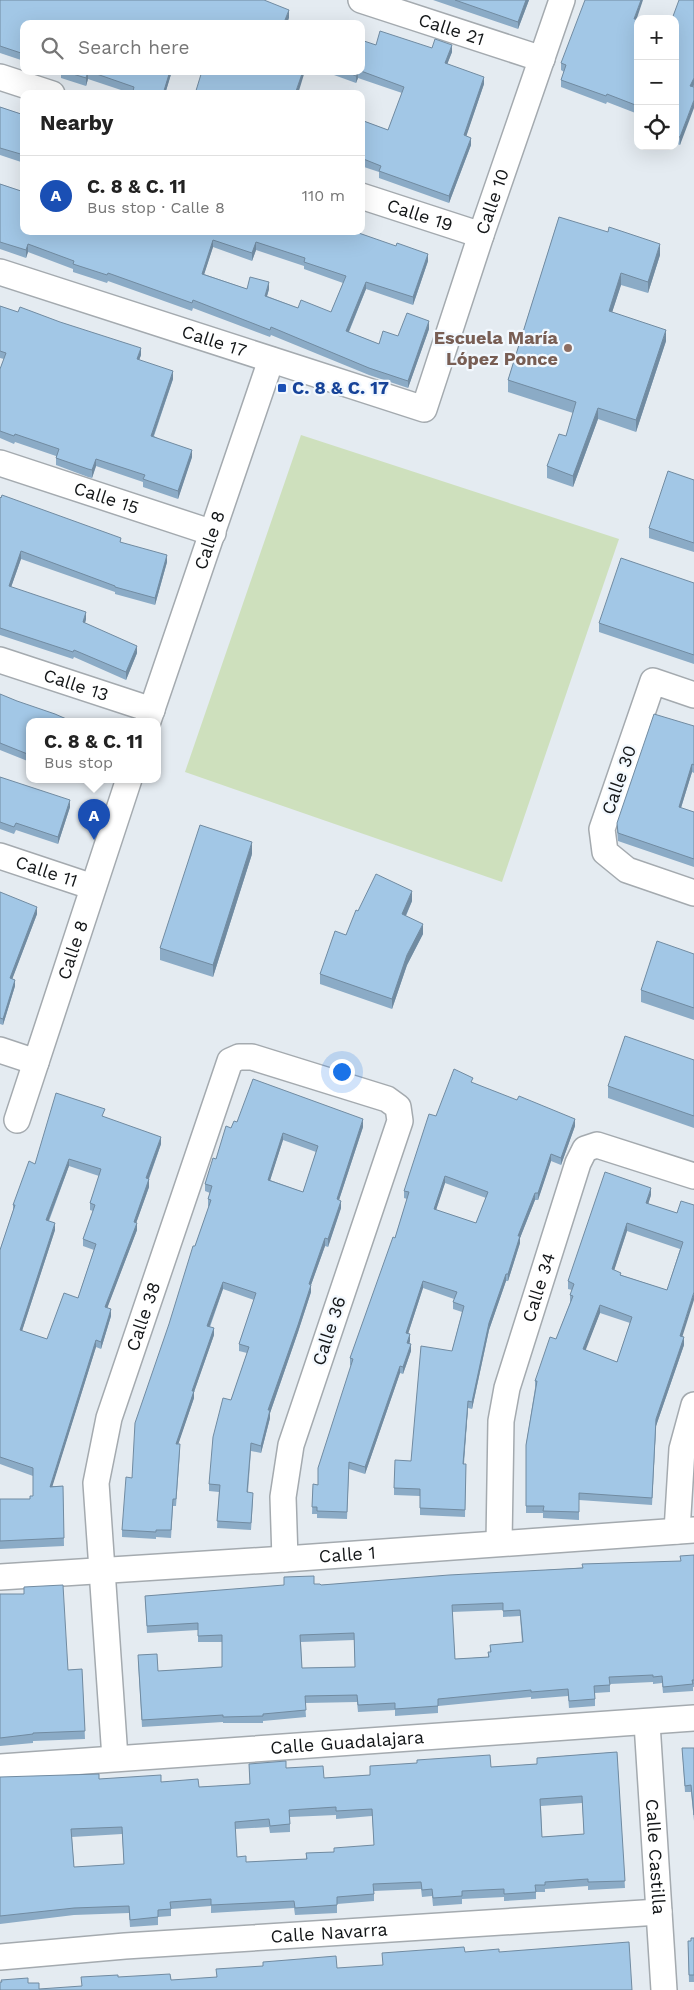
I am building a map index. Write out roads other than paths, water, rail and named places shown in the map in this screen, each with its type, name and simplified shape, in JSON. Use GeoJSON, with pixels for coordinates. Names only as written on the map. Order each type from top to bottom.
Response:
{"type":"FeatureCollection","features":[{"type":"Feature","properties":{"kind":"street","name":"Calle 21"},"geometry":{"type":"LineString","coordinates":[[361,0],[542,59]]}},
{"type":"Feature","properties":{"kind":"street","name":"Calle 10"},"geometry":{"type":"LineString","coordinates":[[425,406],[481,235],[562,0]]}},
{"type":"Feature","properties":{"kind":"street"},"geometry":{"type":"LineString","coordinates":[[0,77],[40,90]]}},
{"type":"Feature","properties":{"kind":"street","name":"Calle 19"},"geometry":{"type":"LineString","coordinates":[[365,197],[481,235]]}},
{"type":"Feature","properties":{"kind":"street","name":"Calle 17"},"geometry":{"type":"LineString","coordinates":[[0,272],[424,409],[425,406]]}},
{"type":"Feature","properties":{"kind":"street","name":"Calle 8"},"geometry":{"type":"LineString","coordinates":[[150,716],[271,360]]}},
{"type":"Feature","properties":{"kind":"street","name":"Calle 15"},"geometry":{"type":"LineString","coordinates":[[0,463],[213,533]]}},
{"type":"Feature","properties":{"kind":"street","name":"Calle 13"},"geometry":{"type":"LineString","coordinates":[[0,660],[150,716]]}},
{"type":"Feature","properties":{"kind":"street","name":"Calle 30"},"geometry":{"type":"LineString","coordinates":[[694,695],[653,681],[602,829],[605,852],[627,870],[694,892]]}},
{"type":"Feature","properties":{"kind":"street","name":"Calle 8"},"geometry":{"type":"LineString","coordinates":[[16,1120],[128,783]]}},
{"type":"Feature","properties":{"kind":"street","name":"Calle 11"},"geometry":{"type":"LineString","coordinates":[[0,856],[93,887]]}},
{"type":"Feature","properties":{"kind":"street"},"geometry":{"type":"LineString","coordinates":[[0,1050],[36,1062]]}},
{"type":"Feature","properties":{"kind":"street","name":"Calle 38"},"geometry":{"type":"LineString","coordinates":[[115,1758],[96,1483],[109,1418],[230,1061],[239,1057],[252,1057],[387,1099],[398,1107]]}},
{"type":"Feature","properties":{"kind":"street","name":"Calle 36"},"geometry":{"type":"LineString","coordinates":[[285,1559],[283,1497],[291,1445],[400,1121],[398,1107]]}},
{"type":"Feature","properties":{"kind":"street","name":"Calle 34"},"geometry":{"type":"LineString","coordinates":[[499,1543],[502,1421],[507,1388],[578,1163],[585,1149],[597,1145],[694,1176]]}},
{"type":"Feature","properties":{"kind":"street"},"geometry":{"type":"LineString","coordinates":[[686,1530],[682,1449],[694,1406]]}},
{"type":"Feature","properties":{"kind":"street","name":"Calle 1"},"geometry":{"type":"LineString","coordinates":[[0,1577],[285,1559],[686,1530]]}},
{"type":"Feature","properties":{"kind":"street","name":"Calle Guadalajara"},"geometry":{"type":"LineString","coordinates":[[0,1768],[115,1758],[694,1718]]}},
{"type":"Feature","properties":{"kind":"street","name":"Calle Castilla"},"geometry":{"type":"LineString","coordinates":[[647,1722],[664,1990]]}},
{"type":"Feature","properties":{"kind":"street","name":"Calle Navarra"},"geometry":{"type":"LineString","coordinates":[[0,1957],[126,1946],[659,1912]]}},
{"type":"Feature","properties":{"kind":"place","name":"Escuela María López Ponce"},"geometry":{"type":"Point","coordinates":[568,348]}},
{"type":"Feature","properties":{"kind":"place","name":"C. 8 & C. 17"},"geometry":{"type":"Point","coordinates":[282,388]}},
{"type":"Feature","properties":{"kind":"place","name":"C. 8 & C. 11"},"geometry":{"type":"Point","coordinates":[94,840]}}]}
